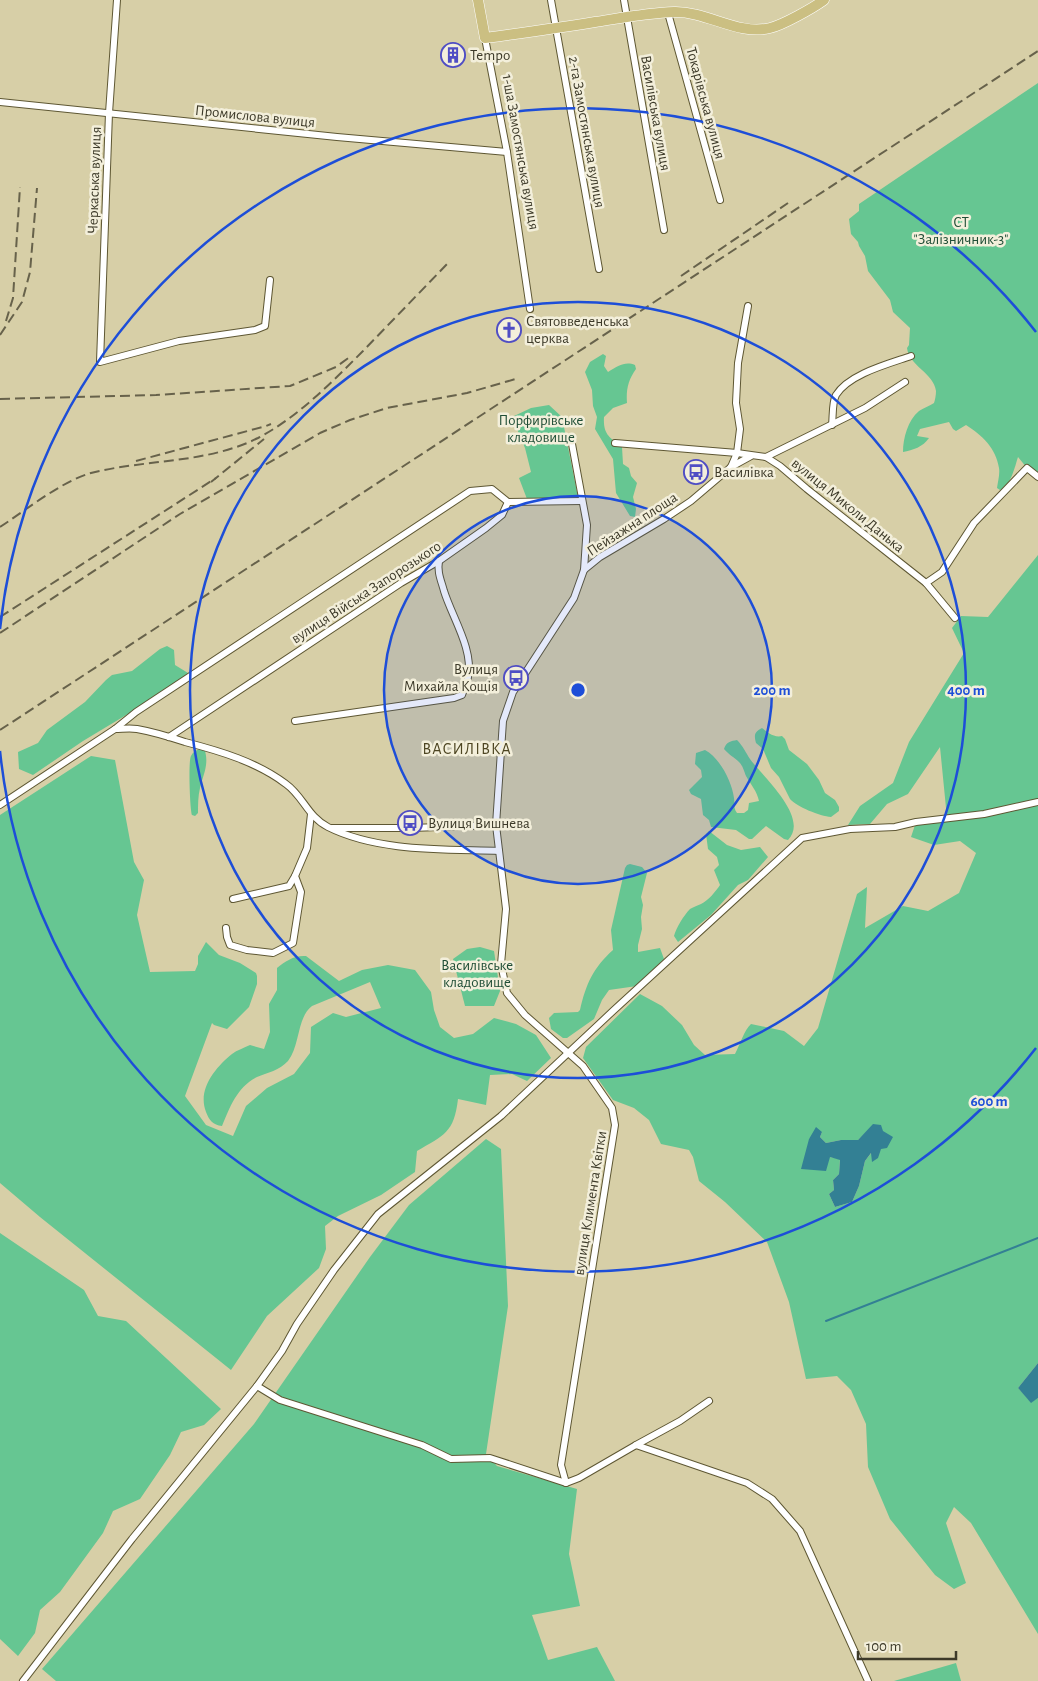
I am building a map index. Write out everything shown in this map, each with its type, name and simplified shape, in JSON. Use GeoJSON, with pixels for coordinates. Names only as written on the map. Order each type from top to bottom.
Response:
{"type":"FeatureCollection","features":[{"type":"Feature","properties":{"kind":"main road","name":"1-ша Замостянська вулиця"},"geometry":{"type":"LineString","coordinates":[[478,0],[485,38]]}},
{"type":"Feature","properties":{"kind":"main road"},"geometry":{"type":"LineString","coordinates":[[485,38],[668,12],[698,14],[743,28],[758,30],[771,28],[788,21],[810,4],[824,0]]}},
{"type":"Feature","properties":{"kind":"street","name":"Черкаська вулиця"},"geometry":{"type":"LineString","coordinates":[[117,0],[109,113],[100,362],[179,341],[254,330],[265,326],[270,280]]}},
{"type":"Feature","properties":{"kind":"street","name":"2-га Замостянська вулиця"},"geometry":{"type":"LineString","coordinates":[[551,0],[599,269]]}},
{"type":"Feature","properties":{"kind":"street","name":"Василівська вулиця"},"geometry":{"type":"LineString","coordinates":[[624,0],[664,230]]}},
{"type":"Feature","properties":{"kind":"street","name":"Токарівська вулиця"},"geometry":{"type":"LineString","coordinates":[[668,12],[720,200]]}},
{"type":"Feature","properties":{"kind":"street","name":"1-ша Замостянська вулиця"},"geometry":{"type":"LineString","coordinates":[[485,38],[507,152],[530,309]]}},
{"type":"Feature","properties":{"kind":"street","name":"Промислова вулиця"},"geometry":{"type":"LineString","coordinates":[[0,102],[337,137],[507,152]]}},
{"type":"Feature","properties":{"kind":"street"},"geometry":{"type":"LineString","coordinates":[[732,467],[737,453],[740,429],[736,404],[738,363],[748,306]]}},
{"type":"Feature","properties":{"kind":"street"},"geometry":{"type":"LineString","coordinates":[[832,425],[835,396],[846,383],[910,356]]}},
{"type":"Feature","properties":{"kind":"street"},"geometry":{"type":"LineString","coordinates":[[616,444],[766,456],[865,408],[905,382]]}},
{"type":"Feature","properties":{"kind":"street","name":"Пейзажна площа"},"geometry":{"type":"LineString","coordinates":[[572,444],[587,525],[584,570]]}},
{"type":"Feature","properties":{"kind":"street"},"geometry":{"type":"LineString","coordinates":[[732,467],[751,456]]}},
{"type":"Feature","properties":{"kind":"street","name":"вулиця Миколи Данька"},"geometry":{"type":"LineString","coordinates":[[766,456],[926,583],[955,618]]}},
{"type":"Feature","properties":{"kind":"street","name":"Пейзажна площа"},"geometry":{"type":"LineString","coordinates":[[584,570],[600,557],[691,501],[732,467]]}},
{"type":"Feature","properties":{"kind":"street"},"geometry":{"type":"LineString","coordinates":[[926,583],[942,572],[974,523],[1027,468],[1038,477]]}},
{"type":"Feature","properties":{"kind":"street"},"geometry":{"type":"LineString","coordinates":[[0,805],[470,491],[492,489],[508,502],[582,501]]}},
{"type":"Feature","properties":{"kind":"street","name":"вулиця Війська Запорозького"},"geometry":{"type":"LineString","coordinates":[[169,737],[385,594],[439,561],[502,515],[508,502]]}},
{"type":"Feature","properties":{"kind":"street"},"geometry":{"type":"LineString","coordinates":[[295,721],[454,698],[462,695],[468,677],[469,660],[461,633],[447,601],[437,570],[439,561]]}},
{"type":"Feature","properties":{"kind":"street","name":"вулиця Климента Квітки"},"geometry":{"type":"LineString","coordinates":[[566,1483],[561,1465],[615,1125],[612,1108],[583,1066],[525,1015],[507,993],[501,964],[506,909],[496,824],[504,721],[513,692],[574,598],[584,570]]}},
{"type":"Feature","properties":{"kind":"street"},"geometry":{"type":"LineString","coordinates":[[115,729],[136,729],[169,737],[221,752],[264,770],[287,784],[296,793],[316,821],[329,828],[362,840],[419,847],[499,851]]}},
{"type":"Feature","properties":{"kind":"street"},"geometry":{"type":"LineString","coordinates":[[23,1681],[132,1539],[257,1386],[334,1270],[378,1214],[501,1116],[802,838],[850,829],[895,827],[916,822],[984,814],[1038,802]]}},
{"type":"Feature","properties":{"kind":"street"},"geometry":{"type":"LineString","coordinates":[[233,899],[289,886],[307,848],[310,814]]}},
{"type":"Feature","properties":{"kind":"street"},"geometry":{"type":"LineString","coordinates":[[329,828],[411,828],[496,824]]}},
{"type":"Feature","properties":{"kind":"street"},"geometry":{"type":"LineString","coordinates":[[226,928],[230,945],[247,950],[273,953],[293,943],[301,892],[295,876]]}},
{"type":"Feature","properties":{"kind":"street"},"geometry":{"type":"LineString","coordinates":[[257,1386],[280,1400],[422,1445],[451,1460],[490,1458],[566,1483],[579,1478],[680,1421],[709,1401]]}},
{"type":"Feature","properties":{"kind":"street"},"geometry":{"type":"LineString","coordinates":[[636,1445],[747,1483],[772,1499],[800,1531],[868,1681]]}},
{"type":"Feature","properties":{"kind":"green space","name":"СТ \"Залізничник-3\""},"geometry":{"type":"Polygon","coordinates":[[[1038,83],[1038,477],[1018,457],[1010,480],[1000,490],[997,488],[999,470],[995,454],[983,438],[966,425],[956,431],[949,422],[920,429],[917,436],[929,438],[917,448],[903,452],[905,435],[909,424],[919,411],[934,403],[936,391],[931,379],[912,360],[907,348],[909,345],[910,328],[893,312],[890,300],[868,271],[865,256],[858,242],[851,234],[849,219],[859,211],[859,204],[1038,83]]]}},
{"type":"Feature","properties":{"kind":"green space"},"geometry":{"type":"Polygon","coordinates":[[[603,354],[606,356],[604,366],[608,372],[625,364],[635,365],[636,369],[628,385],[627,403],[613,408],[604,417],[608,435],[622,447],[623,464],[629,468],[631,476],[637,483],[633,497],[636,509],[635,517],[630,516],[616,493],[613,459],[595,429],[597,417],[593,406],[592,390],[585,372],[590,362],[603,354]]]}},
{"type":"Feature","properties":{"kind":"green space","name":"Порфирівське кладовище"},"geometry":{"type":"Polygon","coordinates":[[[549,405],[562,417],[578,497],[527,499],[519,478],[531,472],[525,448],[512,417],[531,408],[549,405]]]}},
{"type":"Feature","properties":{"kind":"green space"},"geometry":{"type":"Polygon","coordinates":[[[1038,555],[1038,1363],[1018,1388],[1031,1402],[1038,1398],[1038,1634],[971,1523],[954,1507],[946,1523],[966,1583],[954,1589],[935,1575],[890,1519],[868,1467],[866,1424],[851,1390],[837,1376],[806,1379],[789,1302],[767,1242],[725,1202],[699,1181],[693,1157],[689,1150],[661,1144],[649,1120],[634,1108],[613,1100],[583,1058],[586,1047],[640,994],[662,1006],[682,1025],[694,1045],[705,1055],[735,1054],[751,1024],[784,1031],[804,1046],[818,1028],[857,894],[867,887],[865,928],[903,906],[928,911],[959,893],[976,853],[960,841],[934,845],[911,837],[916,822],[947,818],[940,747],[908,794],[887,804],[870,824],[848,825],[860,806],[893,783],[909,742],[964,653],[952,628],[961,616],[988,617],[1038,555]],[[870,1129],[858,1140],[841,1140],[826,1143],[820,1137],[822,1132],[809,1139],[830,1157],[840,1159],[839,1174],[833,1180],[834,1190],[829,1194],[835,1207],[852,1202],[859,1186],[865,1161],[872,1152],[878,1158],[870,1129]]]}},
{"type":"Feature","properties":{"kind":"green space"},"geometry":{"type":"Polygon","coordinates":[[[167,646],[174,650],[175,665],[188,673],[176,685],[83,741],[33,775],[19,769],[18,752],[38,743],[47,730],[85,702],[112,675],[132,671],[160,649],[167,646]]]}},
{"type":"Feature","properties":{"kind":"green space"},"geometry":{"type":"Polygon","coordinates":[[[762,728],[771,734],[782,736],[785,739],[789,750],[807,764],[819,780],[825,793],[835,800],[839,811],[831,817],[826,816],[803,808],[790,799],[779,777],[771,768],[763,749],[756,743],[755,734],[762,728]]]}},
{"type":"Feature","properties":{"kind":"green space"},"geometry":{"type":"Polygon","coordinates":[[[737,740],[789,809],[793,821],[793,831],[788,840],[766,826],[752,839],[736,830],[711,827],[709,820],[703,815],[701,799],[691,794],[689,790],[702,777],[701,770],[695,764],[696,753],[705,750],[716,759],[728,778],[737,813],[744,813],[748,810],[749,803],[759,801],[742,765],[724,749],[727,743],[737,740]]]}},
{"type":"Feature","properties":{"kind":"green space"},"geometry":{"type":"Polygon","coordinates":[[[200,749],[205,751],[206,761],[199,791],[198,813],[195,816],[192,815],[191,804],[190,760],[194,752],[200,749]]]}},
{"type":"Feature","properties":{"kind":"green space"},"geometry":{"type":"Polygon","coordinates":[[[91,756],[115,760],[134,862],[144,880],[137,915],[150,972],[195,971],[198,964],[198,956],[206,942],[219,955],[240,963],[256,973],[257,976],[257,984],[249,1007],[227,1029],[212,1023],[185,1096],[206,1125],[233,1136],[246,1106],[267,1088],[294,1074],[310,1053],[311,1027],[333,1013],[346,1017],[381,1008],[370,982],[312,1006],[304,1017],[295,1048],[288,1061],[277,1069],[257,1077],[244,1086],[235,1098],[222,1126],[214,1123],[207,1115],[204,1103],[206,1087],[210,1079],[220,1065],[236,1051],[250,1045],[264,1049],[270,1032],[269,1004],[277,990],[277,968],[298,956],[306,956],[339,981],[362,970],[388,965],[415,970],[431,992],[434,1010],[440,1027],[454,1038],[473,1034],[494,1018],[516,1024],[536,1035],[551,1058],[527,1081],[512,1074],[490,1075],[486,1105],[458,1099],[454,1119],[446,1132],[417,1151],[415,1172],[381,1195],[338,1216],[325,1226],[326,1249],[319,1268],[267,1316],[231,1370],[0,1183],[0,815],[91,756]]]}},
{"type":"Feature","properties":{"kind":"green space"},"geometry":{"type":"Polygon","coordinates":[[[709,831],[727,845],[741,850],[760,847],[768,857],[748,880],[738,885],[711,915],[678,942],[674,936],[685,915],[690,909],[706,901],[720,885],[714,870],[719,865],[717,857],[708,849],[706,834],[709,831]]]}},
{"type":"Feature","properties":{"kind":"green space"},"geometry":{"type":"Polygon","coordinates":[[[630,864],[642,867],[647,873],[641,897],[643,905],[642,929],[638,952],[660,948],[664,959],[637,986],[609,990],[602,1000],[594,1019],[567,1038],[563,1038],[551,1029],[549,1018],[554,1013],[578,1012],[580,1010],[591,977],[600,963],[613,950],[611,930],[625,868],[630,864]]]}},
{"type":"Feature","properties":{"kind":"green space","name":"Василівське кладовище"},"geometry":{"type":"Polygon","coordinates":[[[480,947],[494,951],[500,991],[494,1006],[465,1006],[453,959],[467,949],[480,947]]]}},
{"type":"Feature","properties":{"kind":"green space"},"geometry":{"type":"Polygon","coordinates":[[[486,1139],[501,1149],[508,1306],[486,1454],[497,1466],[577,1489],[569,1554],[580,1606],[532,1615],[548,1660],[597,1647],[615,1681],[56,1681],[42,1669],[254,1424],[370,1257],[409,1205],[486,1139]]]}},
{"type":"Feature","properties":{"kind":"green space"},"geometry":{"type":"Polygon","coordinates":[[[0,1233],[84,1290],[98,1316],[126,1321],[221,1409],[204,1425],[181,1432],[170,1455],[140,1499],[113,1511],[103,1533],[60,1592],[40,1610],[35,1633],[18,1656],[0,1639],[0,1233]]]}},
{"type":"Feature","properties":{"kind":"green space"},"geometry":{"type":"Polygon","coordinates":[[[956,1663],[961,1681],[894,1681],[956,1663]]]}},
{"type":"Feature","properties":{"kind":"water"},"geometry":{"type":"Polygon","coordinates":[[[873,1124],[881,1125],[883,1131],[893,1137],[887,1148],[881,1149],[878,1158],[872,1162],[871,1153],[865,1161],[859,1186],[852,1202],[835,1207],[829,1194],[834,1190],[833,1180],[839,1174],[840,1160],[830,1157],[826,1171],[801,1169],[809,1139],[816,1127],[822,1132],[820,1137],[826,1143],[841,1140],[858,1140],[873,1124]]]}},
{"type":"Feature","properties":{"kind":"water"},"geometry":{"type":"Polygon","coordinates":[[[1038,1363],[1038,1398],[1031,1403],[1018,1388],[1038,1363]]]}},
{"type":"Feature","properties":{"kind":"waterway"},"geometry":{"type":"LineString","coordinates":[[826,1321],[1038,1238]]}},
{"type":"Feature","properties":{"kind":"railway"},"geometry":{"type":"LineString","coordinates":[[0,730],[1038,51]]}},
{"type":"Feature","properties":{"kind":"railway"},"geometry":{"type":"LineString","coordinates":[[6,321],[13,298],[20,187]]}},
{"type":"Feature","properties":{"kind":"railway"},"geometry":{"type":"LineString","coordinates":[[0,335],[22,302],[30,272],[37,188]]}},
{"type":"Feature","properties":{"kind":"railway"},"geometry":{"type":"LineString","coordinates":[[681,276],[788,203]]}},
{"type":"Feature","properties":{"kind":"railway"},"geometry":{"type":"LineString","coordinates":[[0,527],[56,489],[91,473],[197,457],[238,446],[273,430],[326,387],[450,261]]}},
{"type":"Feature","properties":{"kind":"railway"},"geometry":{"type":"LineString","coordinates":[[0,399],[156,395],[290,386],[336,367],[351,356]]}},
{"type":"Feature","properties":{"kind":"railway"},"geometry":{"type":"LineString","coordinates":[[0,633],[180,514],[320,433],[350,420],[387,408],[467,393],[519,378]]}},
{"type":"Feature","properties":{"kind":"railway"},"geometry":{"type":"LineString","coordinates":[[136,461],[271,424]]}},
{"type":"Feature","properties":{"kind":"railway"},"geometry":{"type":"LineString","coordinates":[[211,482],[264,439]]}},
{"type":"Feature","properties":{"kind":"railway"},"geometry":{"type":"LineString","coordinates":[[0,617],[216,478]]}},
{"type":"Feature","properties":{"kind":"place","name":"Tempo"},"geometry":{"type":"Point","coordinates":[453,55]}},
{"type":"Feature","properties":{"kind":"place","name":"Святовведенська церква"},"geometry":{"type":"Point","coordinates":[509,330]}},
{"type":"Feature","properties":{"kind":"place","name":"Василівка"},"geometry":{"type":"Point","coordinates":[696,472]}},
{"type":"Feature","properties":{"kind":"place","name":"Вулиця Михайла Кощія"},"geometry":{"type":"Point","coordinates":[516,678]}},
{"type":"Feature","properties":{"kind":"place","name":"Вулиця Вишнева"},"geometry":{"type":"Point","coordinates":[410,823]}},
{"type":"Feature","properties":{"kind":"district","name":"ВАСИЛІВКА"},"geometry":{"type":"Point","coordinates":[467,748]}}]}
